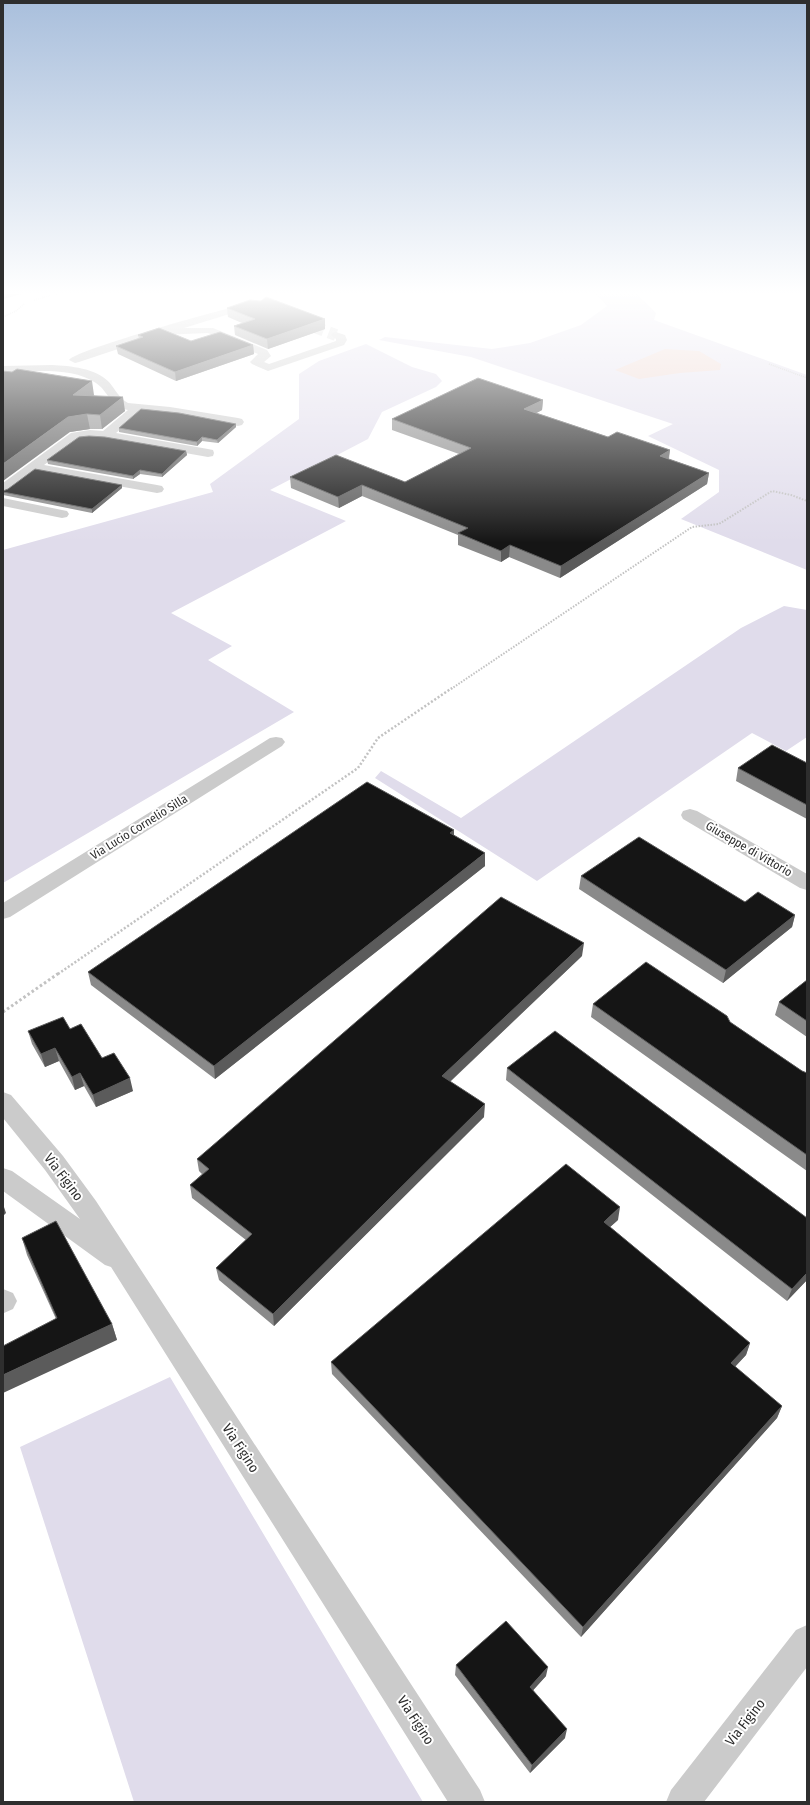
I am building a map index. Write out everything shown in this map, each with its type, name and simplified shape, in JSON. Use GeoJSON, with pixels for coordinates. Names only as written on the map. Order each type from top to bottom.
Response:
{"type":"FeatureCollection","features":[{"type":"Feature","properties":{"kind":"street"},"geometry":{"type":"LineString","coordinates":[[86,375],[96,378],[110,389],[116,402],[123,405],[158,408],[238,422]]}},
{"type":"Feature","properties":{"kind":"street"},"geometry":{"type":"LineString","coordinates":[[106,435],[139,407]]}},
{"type":"Feature","properties":{"kind":"street"},"geometry":{"type":"LineString","coordinates":[[3,489],[75,436],[90,434],[106,435],[208,453]]}},
{"type":"Feature","properties":{"kind":"street"},"geometry":{"type":"LineString","coordinates":[[33,467],[157,489]]}},
{"type":"Feature","properties":{"kind":"street"},"geometry":{"type":"LineString","coordinates":[[3,502],[62,514]]}},
{"type":"Feature","properties":{"kind":"street","name":"Via Lucio Cornelio Silla"},"geometry":{"type":"LineString","coordinates":[[3,912],[276,742]]}},
{"type":"Feature","properties":{"kind":"street","name":"Giuseppe di Vittorio"},"geometry":{"type":"LineString","coordinates":[[690,815],[807,883]]}},
{"type":"Feature","properties":{"kind":"street","name":"Via Figino"},"geometry":{"type":"LineString","coordinates":[[3,1101],[54,1163],[87,1208],[468,1802]]}},
{"type":"Feature","properties":{"kind":"street"},"geometry":{"type":"LineString","coordinates":[[3,1178],[122,1263]]}},
{"type":"Feature","properties":{"kind":"street","name":"Via Figino"},"geometry":{"type":"LineString","coordinates":[[682,1802],[807,1641]]}},
{"type":"Feature","properties":{"kind":"path"},"geometry":{"type":"LineString","coordinates":[[3,1012],[358,768],[378,738],[692,527],[719,524],[772,491],[792,495],[807,501]]}},
{"type":"Feature","properties":{"kind":"shaded area"},"geometry":{"type":"Polygon","coordinates":[[[299,375],[437,375],[442,381],[436,387],[382,412],[368,439],[270,490],[346,521],[171,613],[232,646],[208,660],[294,712],[3,883],[3,550],[213,492],[210,484],[299,419],[299,375]]]}},
{"type":"Feature","properties":{"kind":"shaded area"},"geometry":{"type":"Polygon","coordinates":[[[526,375],[807,375],[807,570],[681,519],[719,492],[719,470],[648,436],[673,424],[526,375]]]}},
{"type":"Feature","properties":{"kind":"shaded area"},"geometry":{"type":"Polygon","coordinates":[[[629,375],[665,375],[639,379],[629,375]]]}},
{"type":"Feature","properties":{"kind":"shaded area"},"geometry":{"type":"Polygon","coordinates":[[[784,606],[807,610],[807,737],[786,751],[752,733],[537,881],[375,778],[381,771],[461,818],[741,628],[784,606]]]}},
{"type":"Feature","properties":{"kind":"shaded area"},"geometry":{"type":"Polygon","coordinates":[[[170,1377],[423,1802],[134,1802],[20,1447],[170,1377]]]}},
{"type":"Feature","properties":{"kind":"building"},"geometry":{"type":"Polygon","coordinates":[[[3,375],[56,375],[92,381],[73,395],[123,397],[100,415],[87,414],[68,417],[3,464],[3,375]]]}},
{"type":"Feature","properties":{"kind":"building"},"geometry":{"type":"Polygon","coordinates":[[[478,378],[543,400],[524,409],[608,437],[617,432],[670,450],[660,456],[709,473],[561,566],[510,545],[501,551],[458,533],[468,528],[362,485],[338,497],[290,477],[336,455],[405,482],[471,448],[392,419],[478,378]]]}},
{"type":"Feature","properties":{"kind":"building"},"geometry":{"type":"Polygon","coordinates":[[[141,409],[179,413],[236,424],[217,440],[202,437],[197,442],[119,428],[141,409]]]}},
{"type":"Feature","properties":{"kind":"building"},"geometry":{"type":"Polygon","coordinates":[[[79,437],[105,437],[186,451],[162,474],[140,470],[133,476],[47,460],[79,437]]]}},
{"type":"Feature","properties":{"kind":"building"},"geometry":{"type":"Polygon","coordinates":[[[35,469],[122,485],[92,509],[3,492],[35,469]]]}},
{"type":"Feature","properties":{"kind":"building"},"geometry":{"type":"Polygon","coordinates":[[[772,745],[807,763],[807,805],[738,768],[772,745]]]}},
{"type":"Feature","properties":{"kind":"building"},"geometry":{"type":"Polygon","coordinates":[[[367,782],[454,830],[450,833],[485,853],[214,1066],[88,972],[367,782]]]}},
{"type":"Feature","properties":{"kind":"building"},"geometry":{"type":"Polygon","coordinates":[[[639,837],[745,902],[758,892],[795,915],[726,970],[581,876],[639,837]]]}},
{"type":"Feature","properties":{"kind":"building"},"geometry":{"type":"Polygon","coordinates":[[[501,897],[584,943],[442,1076],[485,1104],[273,1314],[216,1268],[252,1234],[190,1185],[209,1169],[197,1159],[501,897]]]}},
{"type":"Feature","properties":{"kind":"building"},"geometry":{"type":"Polygon","coordinates":[[[646,962],[727,1016],[730,1022],[807,1073],[807,1155],[593,1004],[646,962]]]}},
{"type":"Feature","properties":{"kind":"building"},"geometry":{"type":"Polygon","coordinates":[[[807,980],[807,1021],[779,1002],[807,980]]]}},
{"type":"Feature","properties":{"kind":"building"},"geometry":{"type":"Polygon","coordinates":[[[63,1017],[70,1029],[81,1024],[102,1058],[114,1053],[130,1078],[93,1095],[80,1073],[72,1077],[55,1048],[41,1054],[28,1031],[63,1017]]]}},
{"type":"Feature","properties":{"kind":"building"},"geometry":{"type":"Polygon","coordinates":[[[555,1031],[807,1218],[807,1273],[792,1289],[507,1068],[555,1031]]]}},
{"type":"Feature","properties":{"kind":"building"},"geometry":{"type":"Polygon","coordinates":[[[566,1164],[620,1207],[604,1222],[750,1343],[731,1363],[782,1406],[583,1627],[331,1362],[566,1164]]]}},
{"type":"Feature","properties":{"kind":"building"},"geometry":{"type":"Polygon","coordinates":[[[56,1221],[112,1324],[3,1375],[3,1346],[57,1318],[22,1238],[56,1221]]]}},
{"type":"Feature","properties":{"kind":"building"},"geometry":{"type":"Polygon","coordinates":[[[506,1621],[548,1667],[530,1687],[567,1729],[532,1765],[456,1665],[506,1621]]]}}]}
